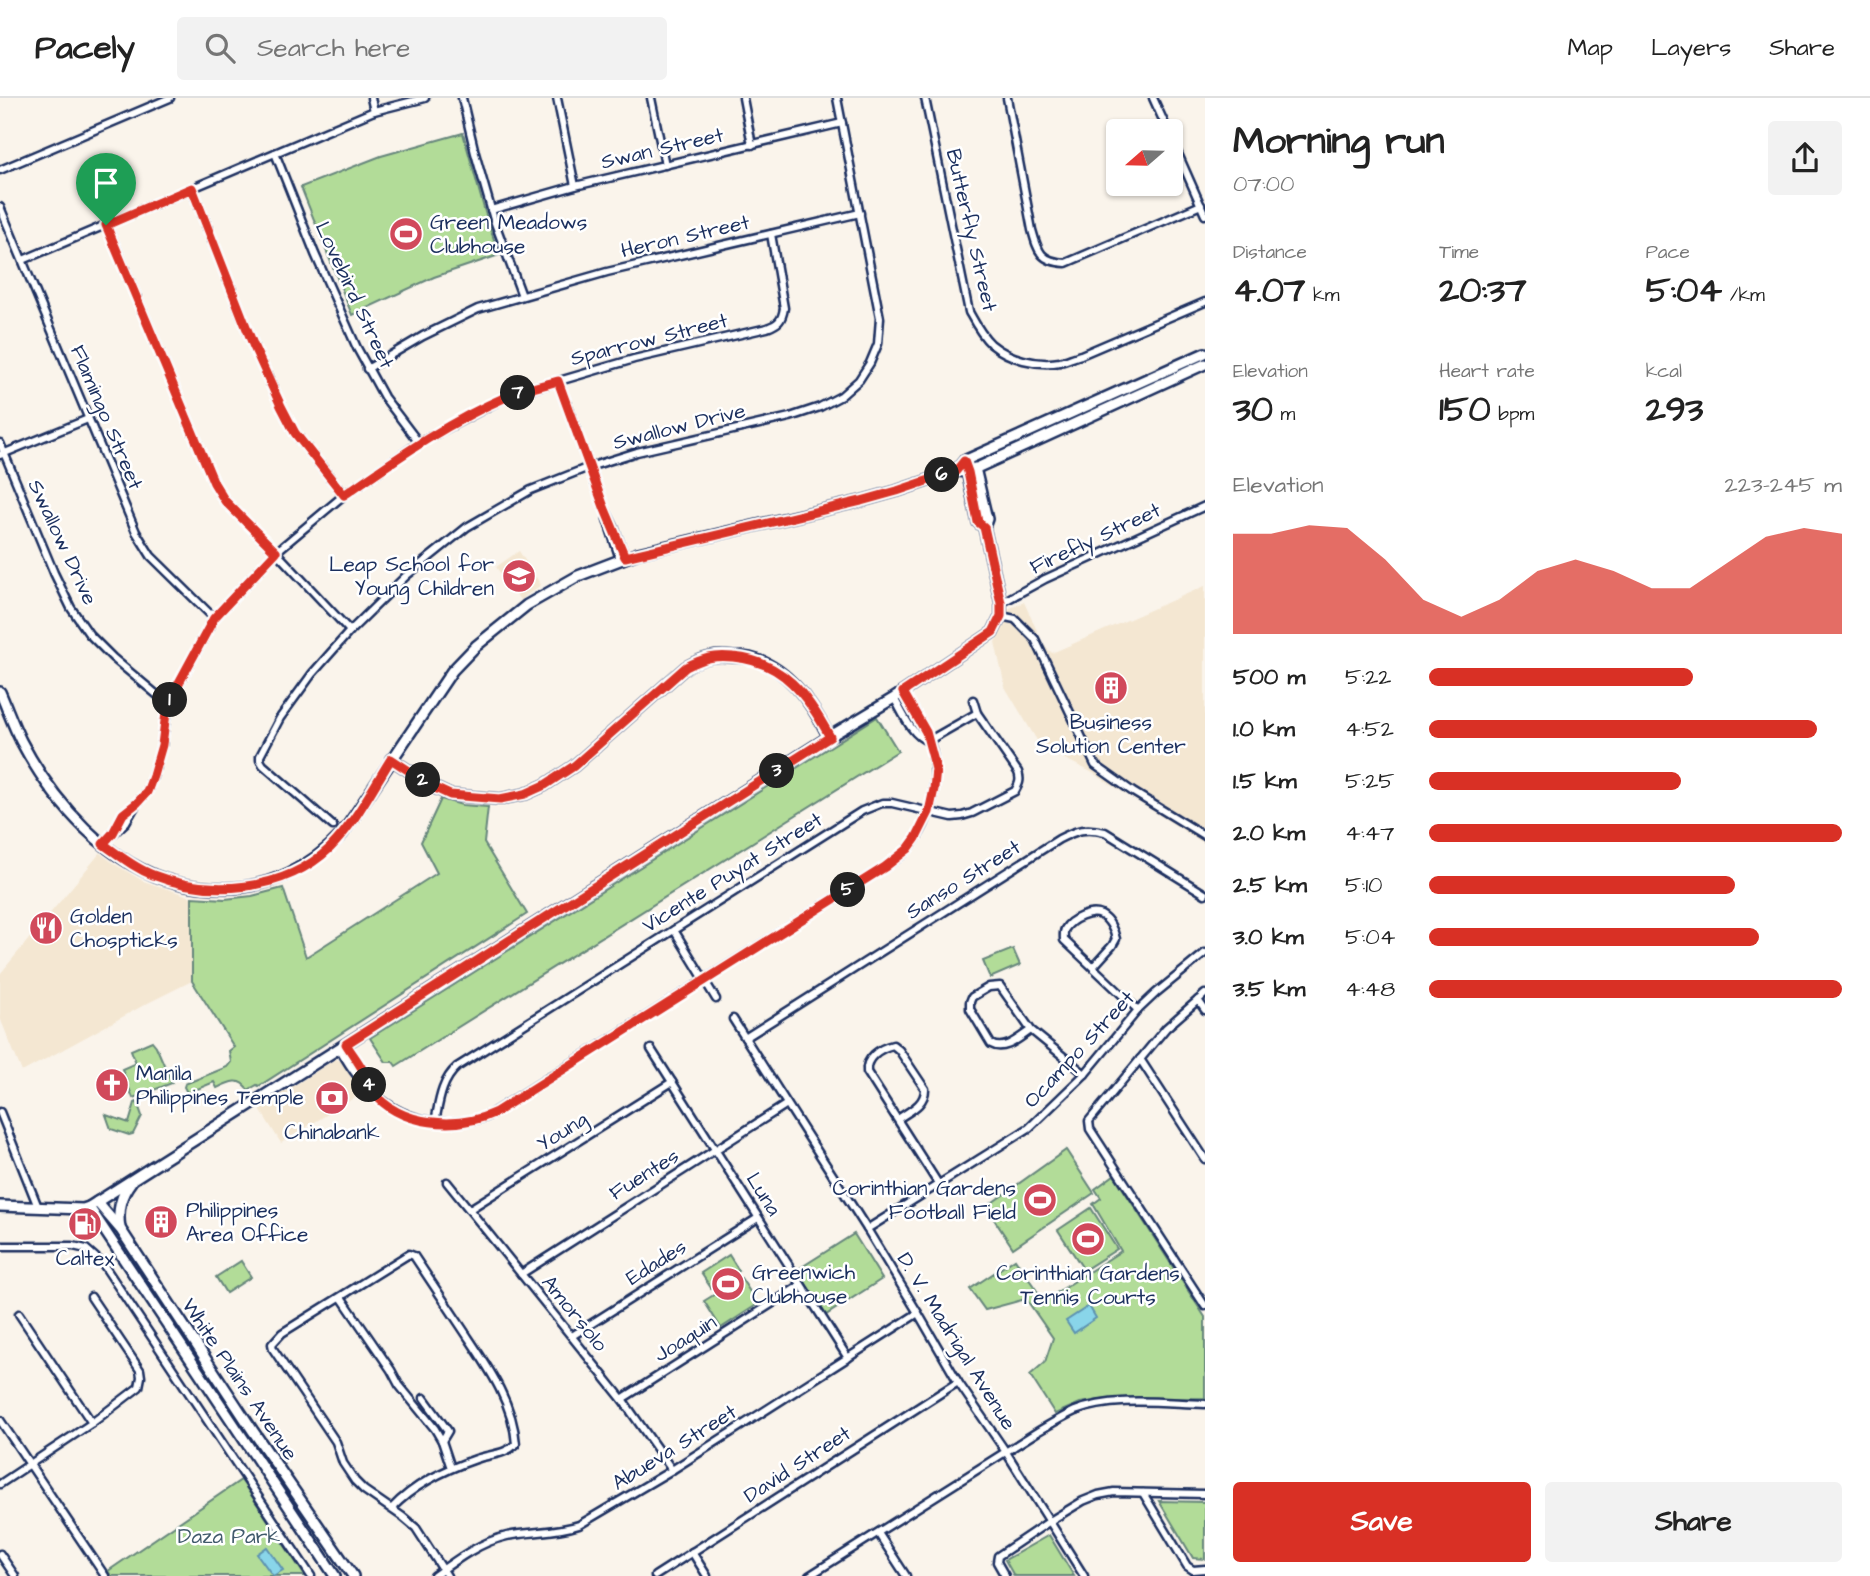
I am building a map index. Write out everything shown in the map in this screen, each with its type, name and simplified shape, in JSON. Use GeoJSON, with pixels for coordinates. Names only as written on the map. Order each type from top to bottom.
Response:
{"type":"FeatureCollection","features":[{"type":"Feature","properties":{"kind":"street"},"geometry":{"type":"LineString","coordinates":[[0,170],[170,98]]}},
{"type":"Feature","properties":{"kind":"street"},"geometry":{"type":"LineString","coordinates":[[371,98],[374,111]]}},
{"type":"Feature","properties":{"kind":"street"},"geometry":{"type":"LineString","coordinates":[[23,260],[374,111],[425,98]]}},
{"type":"Feature","properties":{"kind":"street"},"geometry":{"type":"LineString","coordinates":[[462,98],[491,210],[522,296]]}},
{"type":"Feature","properties":{"kind":"street"},"geometry":{"type":"LineString","coordinates":[[557,98],[575,186]]}},
{"type":"Feature","properties":{"kind":"street"},"geometry":{"type":"LineString","coordinates":[[651,98],[665,165]]}},
{"type":"Feature","properties":{"kind":"street"},"geometry":{"type":"LineString","coordinates":[[743,98],[752,145]]}},
{"type":"Feature","properties":{"kind":"street","name":"Swallow Drive"},"geometry":{"type":"LineString","coordinates":[[333,826],[263,765],[260,756],[280,718],[312,674],[350,631],[406,576],[467,527],[531,490],[637,452],[790,417],[820,407],[841,396],[859,380],[878,344],[880,318],[837,98]]}},
{"type":"Feature","properties":{"kind":"street","name":"Butterfly Street"},"geometry":{"type":"LineString","coordinates":[[925,98],[969,312],[977,329],[991,344],[1024,360],[1060,362],[1205,302]]}},
{"type":"Feature","properties":{"kind":"street"},"geometry":{"type":"LineString","coordinates":[[1007,98],[1032,229],[1036,245],[1044,257],[1055,263],[1066,263],[1201,205]]}},
{"type":"Feature","properties":{"kind":"street"},"geometry":{"type":"LineString","coordinates":[[1153,98],[1163,119]]}},
{"type":"Feature","properties":{"kind":"street","name":"Swan Street"},"geometry":{"type":"LineString","coordinates":[[491,210],[575,186],[842,124]]}},
{"type":"Feature","properties":{"kind":"street","name":"Lovebird Street"},"geometry":{"type":"LineString","coordinates":[[275,153],[315,254],[367,369],[384,397],[419,443]]}},
{"type":"Feature","properties":{"kind":"street"},"geometry":{"type":"LineString","coordinates":[[1183,165],[1205,215]]}},
{"type":"Feature","properties":{"kind":"street"},"geometry":{"type":"LineString","coordinates":[[192,188],[254,347],[281,406],[295,433],[344,495]]}},
{"type":"Feature","properties":{"kind":"street","name":"Flamingo Street"},"geometry":{"type":"LineString","coordinates":[[0,207],[136,532],[151,556],[214,618]]}},
{"type":"Feature","properties":{"kind":"street","name":"Heron Street"},"geometry":{"type":"LineString","coordinates":[[367,369],[423,336],[478,309],[607,272],[860,213]]}},
{"type":"Feature","properties":{"kind":"street"},"geometry":{"type":"LineString","coordinates":[[106,225],[214,483],[225,501],[350,631]]}},
{"type":"Feature","properties":{"kind":"street","name":"Sparrow Street"},"geometry":{"type":"LineString","coordinates":[[103,844],[113,833],[123,814],[147,792],[162,745],[167,705],[214,618],[276,552],[344,495],[419,443],[508,396],[634,359],[778,324],[783,318],[784,308],[771,234]]}},
{"type":"Feature","properties":{"kind":"street"},"geometry":{"type":"LineString","coordinates":[[956,471],[964,461],[1205,353]]}},
{"type":"Feature","properties":{"kind":"street"},"geometry":{"type":"LineString","coordinates":[[0,692],[20,739],[37,768],[64,805],[103,844],[134,866],[179,884],[232,888],[258,884],[282,877],[328,850],[342,834],[452,671],[502,624],[553,589],[623,558],[861,501],[956,471],[972,470],[1205,364]]}},
{"type":"Feature","properties":{"kind":"street"},"geometry":{"type":"LineString","coordinates":[[558,381],[623,558]]}},
{"type":"Feature","properties":{"kind":"street"},"geometry":{"type":"LineString","coordinates":[[1134,384],[1139,395]]}},
{"type":"Feature","properties":{"kind":"street"},"geometry":{"type":"LineString","coordinates":[[1105,397],[1109,408]]}},
{"type":"Feature","properties":{"kind":"street"},"geometry":{"type":"LineString","coordinates":[[2,454],[88,419]]}},
{"type":"Feature","properties":{"kind":"street"},"geometry":{"type":"LineString","coordinates":[[1032,430],[1037,440]]}},
{"type":"Feature","properties":{"kind":"street","name":"Swallow Drive"},"geometry":{"type":"LineString","coordinates":[[0,443],[2,454],[71,608],[89,634],[167,705]]}},
{"type":"Feature","properties":{"kind":"street"},"geometry":{"type":"LineString","coordinates":[[0,1206],[83,1209],[93,1205],[899,695],[993,632],[1001,616],[1001,603],[984,527],[987,519],[972,470],[964,461]]}},
{"type":"Feature","properties":{"kind":"street","name":"Firefly Street"},"geometry":{"type":"LineString","coordinates":[[1001,603],[1045,579],[1205,506]]}},
{"type":"Feature","properties":{"kind":"street"},"geometry":{"type":"LineString","coordinates":[[1001,616],[1015,619],[1035,639],[1095,765],[1205,836]]}},
{"type":"Feature","properties":{"kind":"street"},"geometry":{"type":"LineString","coordinates":[[391,759],[450,795],[500,799],[525,794],[545,785],[574,766],[686,667],[713,656],[750,658],[766,664],[786,678],[805,697],[830,737]]}},
{"type":"Feature","properties":{"kind":"street"},"geometry":{"type":"LineString","coordinates":[[899,695],[915,732],[921,739],[928,741],[978,713]]}},
{"type":"Feature","properties":{"kind":"street","name":"Vicente Puyat Street"},"geometry":{"type":"LineString","coordinates":[[435,1122],[445,1082],[457,1068],[873,806],[892,803],[951,817],[962,816],[1015,791],[1020,778],[1018,772],[978,713],[973,701]]}},
{"type":"Feature","properties":{"kind":"street"},"geometry":{"type":"LineString","coordinates":[[343,1046],[359,1072],[366,1075],[370,1089],[400,1112],[449,1123],[475,1120],[496,1112],[897,859],[916,838],[929,812],[936,769],[928,741]]}},
{"type":"Feature","properties":{"kind":"street","name":"Sanso Street"},"geometry":{"type":"LineString","coordinates":[[746,1038],[1059,839],[1076,831],[1090,828],[1105,832],[1205,894]]}},
{"type":"Feature","properties":{"kind":"street"},"geometry":{"type":"LineString","coordinates":[[1093,967],[1116,939],[1108,921],[1098,913],[1092,913],[1065,928],[1065,943],[1138,1010]]}},
{"type":"Feature","properties":{"kind":"street"},"geometry":{"type":"LineString","coordinates":[[674,930],[716,999]]}},
{"type":"Feature","properties":{"kind":"street","name":"Ocampo Street"},"geometry":{"type":"LineString","coordinates":[[867,1229],[1029,1128],[1085,1074],[1138,1010],[1205,953]]}},
{"type":"Feature","properties":{"kind":"street"},"geometry":{"type":"LineString","coordinates":[[1031,1030],[1004,1047],[997,1048],[991,1044],[970,1009],[972,998],[989,986],[1000,986],[1031,1030],[1085,1074]]}},
{"type":"Feature","properties":{"kind":"street"},"geometry":{"type":"LineString","coordinates":[[1205,994],[1166,1028],[1089,1121],[1090,1129],[1205,1306]]}},
{"type":"Feature","properties":{"kind":"street"},"geometry":{"type":"LineString","coordinates":[[1198,1000],[1205,1010]]}},
{"type":"Feature","properties":{"kind":"street","name":"D. V. Madrigal Avenue"},"geometry":{"type":"LineString","coordinates":[[733,1019],[867,1229],[957,1382],[1006,1452],[1084,1576]]}},
{"type":"Feature","properties":{"kind":"street"},"geometry":{"type":"LineString","coordinates":[[898,1119],[921,1103],[925,1090],[893,1045],[887,1046],[869,1059],[867,1072],[939,1185]]}},
{"type":"Feature","properties":{"kind":"street","name":"Luna"},"geometry":{"type":"LineString","coordinates":[[651,1049],[848,1358]]}},
{"type":"Feature","properties":{"kind":"street"},"geometry":{"type":"LineString","coordinates":[[1140,1059],[1205,1159]]}},
{"type":"Feature","properties":{"kind":"street","name":"Young"},"geometry":{"type":"LineString","coordinates":[[470,1209],[673,1082]]}},
{"type":"Feature","properties":{"kind":"street","name":"Fuentes"},"geometry":{"type":"LineString","coordinates":[[520,1274],[787,1104]]}},
{"type":"Feature","properties":{"kind":"street"},"geometry":{"type":"LineString","coordinates":[[0,1112],[38,1207]]}},
{"type":"Feature","properties":{"kind":"street"},"geometry":{"type":"LineString","coordinates":[[121,1230],[120,1203],[128,1186],[137,1176]]}},
{"type":"Feature","properties":{"kind":"street","name":"Amorsolo"},"geometry":{"type":"LineString","coordinates":[[447,1182],[622,1399],[672,1470]]}},
{"type":"Feature","properties":{"kind":"street","name":"White Plains Avenue"},"geometry":{"type":"LineString","coordinates":[[93,1205],[121,1230],[253,1431],[353,1576]]}},
{"type":"Feature","properties":{"kind":"street","name":"White Plains Avenue"},"geometry":{"type":"LineString","coordinates":[[93,1205],[242,1438],[335,1576]]}},
{"type":"Feature","properties":{"kind":"street","name":"Edades"},"geometry":{"type":"LineString","coordinates":[[572,1336],[758,1218]]}},
{"type":"Feature","properties":{"kind":"street"},"geometry":{"type":"LineString","coordinates":[[0,1246],[73,1246],[86,1249],[103,1264],[311,1576]]}},
{"type":"Feature","properties":{"kind":"street"},"geometry":{"type":"LineString","coordinates":[[392,1508],[416,1486],[451,1468],[503,1452],[516,1444],[504,1396],[490,1371],[414,1256],[409,1254],[282,1333],[272,1344],[336,1442],[343,1463],[355,1481],[415,1528],[445,1573]]}},
{"type":"Feature","properties":{"kind":"street","name":"Joaquin"},"geometry":{"type":"LineString","coordinates":[[622,1399],[802,1285]]}},
{"type":"Feature","properties":{"kind":"street"},"geometry":{"type":"LineString","coordinates":[[0,1484],[92,1423],[139,1387],[140,1370],[91,1297]]}},
{"type":"Feature","properties":{"kind":"street"},"geometry":{"type":"LineString","coordinates":[[341,1297],[391,1370],[398,1385],[435,1429],[451,1468]]}},
{"type":"Feature","properties":{"kind":"street","name":"Abueva Street"},"geometry":{"type":"LineString","coordinates":[[434,1576],[445,1573],[462,1556],[503,1537],[563,1531],[579,1525],[672,1470],[918,1312]]}},
{"type":"Feature","properties":{"kind":"street"},"geometry":{"type":"LineString","coordinates":[[19,1314],[92,1423]]}},
{"type":"Feature","properties":{"kind":"street","name":"David Street"},"geometry":{"type":"LineString","coordinates":[[655,1576],[957,1382]]}},
{"type":"Feature","properties":{"kind":"street"},"geometry":{"type":"LineString","coordinates":[[424,1398],[448,1431],[442,1441]]}},
{"type":"Feature","properties":{"kind":"street"},"geometry":{"type":"LineString","coordinates":[[809,1576],[1006,1452],[1084,1408],[1121,1402],[1205,1404]]}},
{"type":"Feature","properties":{"kind":"street"},"geometry":{"type":"LineString","coordinates":[[0,1420],[105,1576]]}},
{"type":"Feature","properties":{"kind":"street"},"geometry":{"type":"LineString","coordinates":[[242,1438],[253,1431]]}},
{"type":"Feature","properties":{"kind":"street"},"geometry":{"type":"LineString","coordinates":[[1005,1576],[997,1562],[998,1556],[1083,1501],[1107,1493],[1205,1494]]}},
{"type":"Feature","properties":{"kind":"street"},"geometry":{"type":"LineString","coordinates":[[1143,1493],[1186,1566],[1193,1570],[1205,1569]]}},
{"type":"Feature","properties":{"kind":"street"},"geometry":{"type":"LineString","coordinates":[[878,1533],[905,1576]]}},
{"type":"Feature","properties":{"kind":"street"},"geometry":{"type":"LineString","coordinates":[[692,1552],[707,1576]]}},
{"type":"Feature","properties":{"kind":"street"},"geometry":{"type":"LineString","coordinates":[[0,1554],[15,1576]]}},
{"type":"Feature","properties":{"kind":"shaded area","name":"Leap School for Young Children"},"geometry":{"type":"Polygon","coordinates":[[[519,551],[541,585],[520,600],[496,567],[519,551]]]}},
{"type":"Feature","properties":{"kind":"shaded area"},"geometry":{"type":"Polygon","coordinates":[[[1205,586],[1205,844],[1091,772],[1041,747],[1005,687],[995,642],[1005,625],[1008,609],[1024,602],[1043,644],[1052,653],[1205,586]]]}},
{"type":"Feature","properties":{"kind":"shaded area"},"geometry":{"type":"Polygon","coordinates":[[[100,853],[143,881],[192,897],[192,981],[22,1072],[0,1018],[0,974],[100,853]]]}},
{"type":"Feature","properties":{"kind":"shaded area"},"geometry":{"type":"Polygon","coordinates":[[[336,1059],[347,1064],[365,1091],[281,1143],[259,1108],[336,1059]]]}},
{"type":"Feature","properties":{"kind":"green space","name":"Green Meadows Clubhouse"},"geometry":{"type":"Polygon","coordinates":[[[463,133],[499,255],[434,277],[352,315],[301,187],[381,156],[463,133]]]}},
{"type":"Feature","properties":{"kind":"green space"},"geometry":{"type":"Polygon","coordinates":[[[877,717],[898,751],[396,1066],[393,1062],[386,1062],[370,1038],[877,717]]]}},
{"type":"Feature","properties":{"kind":"green space"},"geometry":{"type":"Polygon","coordinates":[[[441,799],[462,805],[488,807],[484,843],[527,914],[259,1086],[248,1090],[241,1083],[234,1082],[217,1088],[214,1082],[190,1092],[193,1100],[190,1098],[185,1084],[227,1067],[231,1062],[229,1051],[234,1047],[192,981],[192,897],[225,899],[283,888],[306,957],[437,873],[421,842],[441,799]]]}},
{"type":"Feature","properties":{"kind":"green space"},"geometry":{"type":"Polygon","coordinates":[[[1013,949],[1020,965],[990,978],[983,961],[1013,949]]]}},
{"type":"Feature","properties":{"kind":"green space"},"geometry":{"type":"Polygon","coordinates":[[[152,1041],[172,1083],[133,1098],[122,1069],[136,1063],[131,1050],[152,1041]]]}},
{"type":"Feature","properties":{"kind":"green space"},"geometry":{"type":"Polygon","coordinates":[[[137,1102],[142,1116],[133,1134],[111,1129],[106,1115],[129,1123],[137,1102]]]}},
{"type":"Feature","properties":{"kind":"green space","name":"Corinthian Gardens Football Field"},"geometry":{"type":"Polygon","coordinates":[[[1066,1150],[1094,1193],[1013,1248],[986,1207],[1066,1150]]]}},
{"type":"Feature","properties":{"kind":"green space"},"geometry":{"type":"Polygon","coordinates":[[[1114,1175],[1205,1317],[1205,1398],[1108,1399],[1080,1403],[1055,1414],[1030,1375],[1045,1362],[1053,1338],[1026,1299],[985,1310],[970,1289],[1015,1259],[1044,1301],[1121,1251],[1093,1204],[1101,1198],[1095,1189],[1114,1175]]]}},
{"type":"Feature","properties":{"kind":"green space","name":"Corinthian Gardens Tennis Courts"},"geometry":{"type":"Polygon","coordinates":[[[1091,1208],[1117,1249],[1084,1270],[1058,1230],[1091,1208]]]}},
{"type":"Feature","properties":{"kind":"green space"},"geometry":{"type":"Polygon","coordinates":[[[854,1234],[882,1279],[826,1315],[797,1270],[854,1234]]]}},
{"type":"Feature","properties":{"kind":"green space"},"geometry":{"type":"Polygon","coordinates":[[[729,1255],[739,1271],[711,1288],[701,1273],[729,1255]]]}},
{"type":"Feature","properties":{"kind":"green space"},"geometry":{"type":"Polygon","coordinates":[[[241,1261],[251,1277],[226,1293],[216,1277],[241,1261]]]}},
{"type":"Feature","properties":{"kind":"green space"},"geometry":{"type":"Polygon","coordinates":[[[741,1278],[758,1304],[721,1328],[704,1301],[741,1278]]]}},
{"type":"Feature","properties":{"kind":"green space","name":"Daza Park"},"geometry":{"type":"Polygon","coordinates":[[[241,1480],[305,1576],[111,1576],[108,1571],[241,1480]]]}},
{"type":"Feature","properties":{"kind":"green space"},"geometry":{"type":"Polygon","coordinates":[[[1159,1501],[1205,1502],[1205,1559],[1193,1558],[1159,1501]]]}},
{"type":"Feature","properties":{"kind":"green space"},"geometry":{"type":"Polygon","coordinates":[[[1049,1535],[1074,1576],[1014,1576],[1005,1560],[1049,1535]]]}},
{"type":"Feature","properties":{"kind":"water"},"geometry":{"type":"Polygon","coordinates":[[[1089,1306],[1096,1318],[1074,1333],[1066,1321],[1089,1306]]]}},
{"type":"Feature","properties":{"kind":"water"},"geometry":{"type":"Polygon","coordinates":[[[267,1547],[283,1570],[273,1576],[257,1554],[267,1547]]]}},
{"type":"Feature","properties":{"kind":"place","name":"Green Meadows Clubhouse"},"geometry":{"type":"Point","coordinates":[406,234]}},
{"type":"Feature","properties":{"kind":"place","name":"Leap School for Young Children"},"geometry":{"type":"Point","coordinates":[519,576]}},
{"type":"Feature","properties":{"kind":"place","name":"Business Solution Center"},"geometry":{"type":"Point","coordinates":[1111,688]}},
{"type":"Feature","properties":{"kind":"place","name":"Golden Chospticks"},"geometry":{"type":"Point","coordinates":[46,928]}},
{"type":"Feature","properties":{"kind":"place","name":"Manila Philippines Temple"},"geometry":{"type":"Point","coordinates":[112,1085]}},
{"type":"Feature","properties":{"kind":"place","name":"Chinabank"},"geometry":{"type":"Point","coordinates":[332,1098]}},
{"type":"Feature","properties":{"kind":"place","name":"Corinthian Gardens Football Field"},"geometry":{"type":"Point","coordinates":[1040,1200]}},
{"type":"Feature","properties":{"kind":"place","name":"Philippines Area Office"},"geometry":{"type":"Point","coordinates":[161,1222]}},
{"type":"Feature","properties":{"kind":"place","name":"Caltex"},"geometry":{"type":"Point","coordinates":[85,1224]}},
{"type":"Feature","properties":{"kind":"place","name":"Corinthian Gardens Tennis Courts"},"geometry":{"type":"Point","coordinates":[1088,1239]}},
{"type":"Feature","properties":{"kind":"place","name":"Greenwich Clubhouse"},"geometry":{"type":"Point","coordinates":[728,1284]}},
{"type":"Feature","properties":{"kind":"route"},"geometry":{"type":"LineString","coordinates":[[192,188],[254,347],[281,406],[295,433],[344,495],[419,443],[479,410],[508,396],[558,381],[625,557],[897,491],[956,471],[964,461],[978,522],[984,527],[1001,603],[1001,616],[993,632],[903,692],[926,732],[936,769],[929,812],[908,849],[885,867],[486,1117],[464,1122],[435,1122],[419,1119],[389,1106],[370,1089],[366,1075],[346,1044],[830,737],[797,687],[766,664],[750,658],[713,656],[686,667],[574,766],[530,792],[500,799],[450,795],[391,759],[342,834],[328,850],[282,877],[232,888],[206,887],[179,884],[134,866],[103,844],[113,833],[123,814],[147,792],[162,745],[167,705],[214,618],[276,552],[225,501],[214,483],[106,225],[192,188]]}}]}
